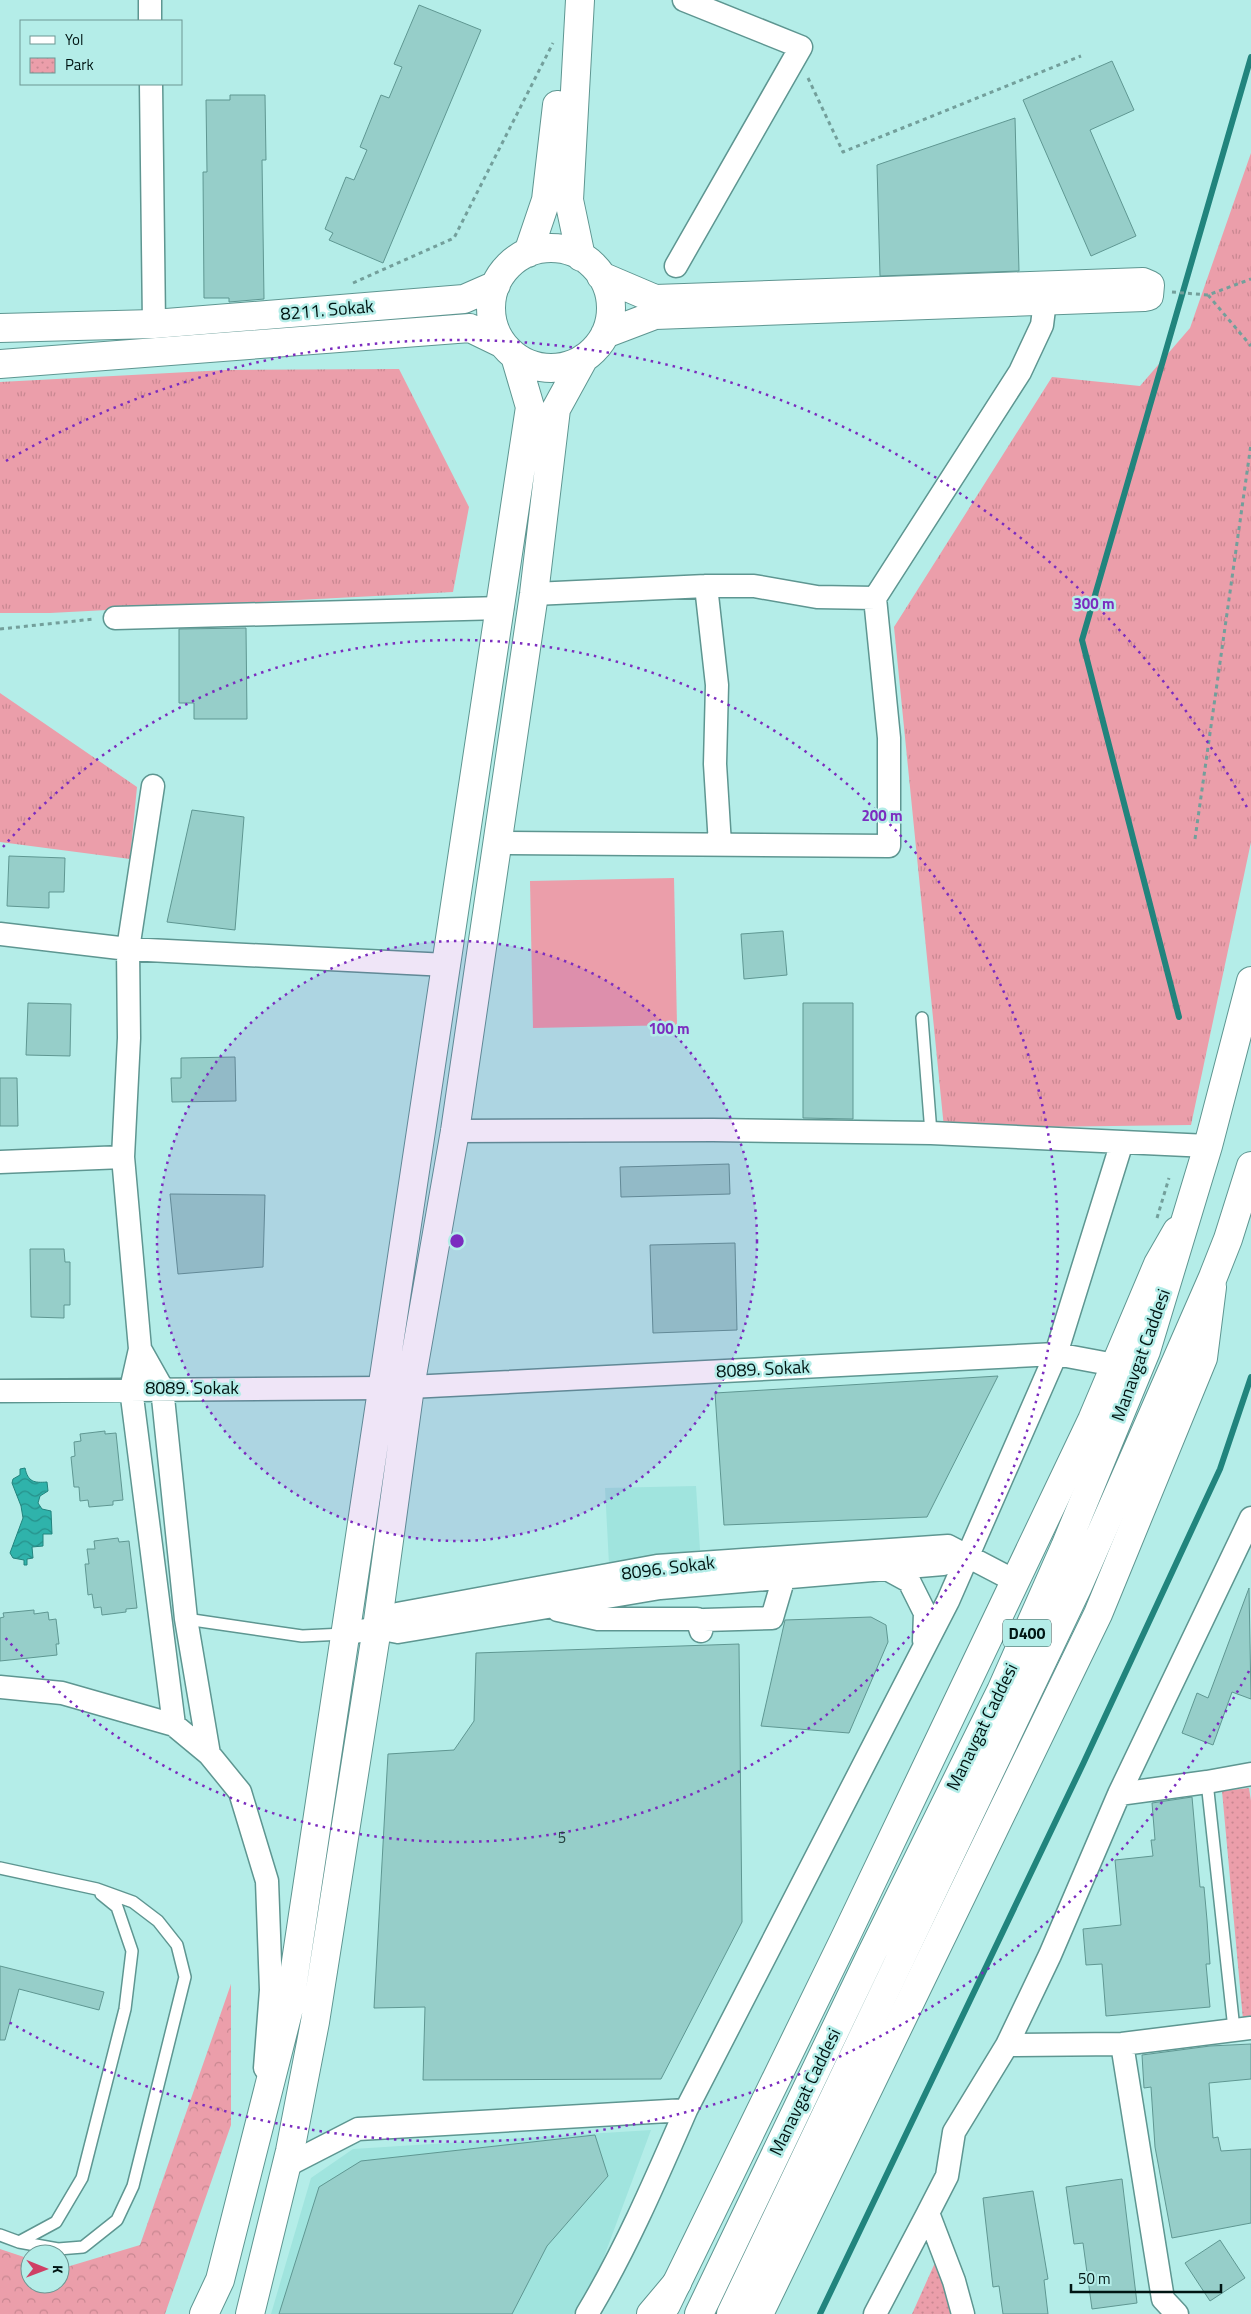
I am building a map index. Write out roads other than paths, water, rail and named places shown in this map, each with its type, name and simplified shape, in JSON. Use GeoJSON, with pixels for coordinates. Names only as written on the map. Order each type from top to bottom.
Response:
{"type":"FeatureCollection","features":[{"type":"Feature","properties":{"kind":"main road"},"geometry":{"type":"LineString","coordinates":[[528,253],[546,200],[573,4]]}},
{"type":"Feature","properties":{"kind":"main road"},"geometry":{"type":"LineString","coordinates":[[573,4],[569,200],[581,257]]}},
{"type":"Feature","properties":{"kind":"main road"},"geometry":{"type":"LineString","coordinates":[[554,248],[574,252],[581,257],[592,264],[601,276],[611,300],[610,319],[605,334],[593,352],[584,358],[559,368],[540,368],[523,362],[509,350],[497,335],[491,315],[492,294],[500,275],[515,260],[528,253],[554,248]]}},
{"type":"Feature","properties":{"kind":"main road"},"geometry":{"type":"LineString","coordinates":[[601,276],[655,299],[1143,282],[1150,286],[1151,290],[1149,296],[1144,297],[655,315],[605,334]]}},
{"type":"Feature","properties":{"kind":"main road","name":"8211. Sokak"},"geometry":{"type":"LineString","coordinates":[[0,328],[154,324],[464,299],[496,285]]}},
{"type":"Feature","properties":{"kind":"main road"},"geometry":{"type":"LineString","coordinates":[[0,364],[470,328],[509,350],[530,406],[502,608],[447,965],[397,1388],[376,1628],[315,2022],[286,2166],[250,2314]]}},
{"type":"Feature","properties":{"kind":"main road"},"geometry":{"type":"LineString","coordinates":[[204,2314],[220,2280],[260,2130],[289,2008],[344,1634],[455,1131],[534,594],[556,409],[584,358]]}},
{"type":"Feature","properties":{"kind":"main road","name":"Manavgat Caddesi"},"geometry":{"type":"LineString","coordinates":[[699,2314],[1001,1691],[1057,1565],[1146,1351],[1208,1146],[1251,981]]}},
{"type":"Feature","properties":{"kind":"main road","name":"Manavgat Caddesi"},"geometry":{"type":"LineString","coordinates":[[731,2314],[1078,1586],[1213,1277],[1228,1239],[1251,1166]]}},
{"type":"Feature","properties":{"kind":"main road"},"geometry":{"type":"LineString","coordinates":[[662,2314],[844,1940],[1092,1420],[1158,1264],[1189,1211]]}},
{"type":"Feature","properties":{"kind":"main road"},"geometry":{"type":"LineString","coordinates":[[759,2314],[1098,1614],[1204,1358],[1213,1277]]}},
{"type":"Feature","properties":{"kind":"main road"},"geometry":{"type":"LineString","coordinates":[[651,2314],[677,2283]]}},
{"type":"Feature","properties":{"kind":"street"},"geometry":{"type":"LineString","coordinates":[[150,0],[150,20]]}},
{"type":"Feature","properties":{"kind":"street"},"geometry":{"type":"LineString","coordinates":[[676,266],[801,47],[684,0]]}},
{"type":"Feature","properties":{"kind":"street"},"geometry":{"type":"LineString","coordinates":[[151,85],[154,324]]}},
{"type":"Feature","properties":{"kind":"street"},"geometry":{"type":"LineString","coordinates":[[496,843],[889,846],[889,738],[875,598],[1020,372],[1042,325],[1045,301]]}},
{"type":"Feature","properties":{"kind":"street"},"geometry":{"type":"LineString","coordinates":[[534,594],[706,586],[754,586],[818,597],[875,598]]}},
{"type":"Feature","properties":{"kind":"street"},"geometry":{"type":"LineString","coordinates":[[706,586],[717,685],[715,764],[720,845]]}},
{"type":"Feature","properties":{"kind":"street"},"geometry":{"type":"LineString","coordinates":[[115,618],[502,608]]}},
{"type":"Feature","properties":{"kind":"street"},"geometry":{"type":"LineString","coordinates":[[153,786],[128,949],[129,1038],[123,1157],[140,1349],[131,1389],[174,1725]]}},
{"type":"Feature","properties":{"kind":"street"},"geometry":{"type":"LineString","coordinates":[[0,934],[128,949],[447,965]]}},
{"type":"Feature","properties":{"kind":"street"},"geometry":{"type":"LineString","coordinates":[[455,1131],[712,1130],[931,1133],[1208,1146]]}},
{"type":"Feature","properties":{"kind":"street"},"geometry":{"type":"LineString","coordinates":[[587,2314],[607,2281],[686,2110],[924,1648],[966,1557],[1056,1354],[1122,1142]]}},
{"type":"Feature","properties":{"kind":"street"},"geometry":{"type":"LineString","coordinates":[[0,1162],[123,1157]]}},
{"type":"Feature","properties":{"kind":"street"},"geometry":{"type":"LineString","coordinates":[[140,1349],[162,1388],[186,1619],[209,1754]]}},
{"type":"Feature","properties":{"kind":"street","name":"8089. Sokak"},"geometry":{"type":"LineString","coordinates":[[0,1390],[397,1388],[1056,1354],[1115,1365]]}},
{"type":"Feature","properties":{"kind":"street"},"geometry":{"type":"LineString","coordinates":[[875,2314],[947,2176],[954,2132],[1007,2045],[1050,1955],[1119,1794],[1251,1518]]}},
{"type":"Feature","properties":{"kind":"street","name":"8096. Sokak"},"geometry":{"type":"LineString","coordinates":[[376,1628],[397,1614],[657,1566],[948,1546],[1015,1581]]}},
{"type":"Feature","properties":{"kind":"street","name":"8096. Sokak"},"geometry":{"type":"LineString","coordinates":[[344,1634],[376,1628],[398,1632],[660,1588],[943,1564],[966,1557]]}},
{"type":"Feature","properties":{"kind":"street"},"geometry":{"type":"LineString","coordinates":[[887,1569],[909,1581],[925,1613],[924,1648]]}},
{"type":"Feature","properties":{"kind":"street"},"geometry":{"type":"LineString","coordinates":[[544,1608],[598,1619],[697,1619],[701,1631],[704,1620],[772,1618],[784,1577]]}},
{"type":"Feature","properties":{"kind":"street"},"geometry":{"type":"LineString","coordinates":[[0,1687],[62,1693],[174,1725],[209,1754],[240,1792],[267,1881],[271,1990],[260,2130]]}},
{"type":"Feature","properties":{"kind":"street"},"geometry":{"type":"LineString","coordinates":[[1119,1794],[1251,1774]]}},
{"type":"Feature","properties":{"kind":"street"},"geometry":{"type":"LineString","coordinates":[[1007,2045],[1122,2044],[1243,2028]]}},
{"type":"Feature","properties":{"kind":"street"},"geometry":{"type":"LineString","coordinates":[[1122,2044],[1163,2299],[1177,2314]]}},
{"type":"Feature","properties":{"kind":"street"},"geometry":{"type":"LineString","coordinates":[[286,2166],[358,2129],[686,2110]]}},
{"type":"Feature","properties":{"kind":"street"},"geometry":{"type":"LineString","coordinates":[[928,2213],[954,2281],[962,2314]]}},
{"type":"Feature","properties":{"kind":"lane"},"geometry":{"type":"LineString","coordinates":[[922,1018],[931,1133]]}},
{"type":"Feature","properties":{"kind":"lane"},"geometry":{"type":"LineString","coordinates":[[186,1619],[302,1636],[344,1634]]}},
{"type":"Feature","properties":{"kind":"lane"},"geometry":{"type":"LineString","coordinates":[[1207,1782],[1243,2028]]}},
{"type":"Feature","properties":{"kind":"lane"},"geometry":{"type":"LineString","coordinates":[[0,1868],[97,1889],[133,1902],[158,1921],[177,1945],[185,1977],[133,2186],[117,2220],[83,2247],[58,2249],[19,2242],[0,2235]]}},
{"type":"Feature","properties":{"kind":"lane"},"geometry":{"type":"LineString","coordinates":[[19,2242],[56,2222],[82,2178],[125,2009],[132,1952],[117,1908],[97,1889]]}},
{"type":"Feature","properties":{"kind":"water"},"geometry":{"type":"Polygon","coordinates":[[[25,1468],[32,1481],[47,1482],[48,1491],[40,1496],[38,1503],[42,1509],[51,1511],[52,1534],[43,1534],[43,1546],[32,1547],[33,1558],[27,1559],[27,1565],[24,1565],[24,1560],[13,1558],[10,1553],[23,1518],[21,1506],[12,1483],[13,1479],[20,1475],[20,1469],[25,1468]]]}},
{"type":"Feature","properties":{"kind":"waterway"},"geometry":{"type":"LineString","coordinates":[[1179,1017],[1082,640],[1251,57]]}},
{"type":"Feature","properties":{"kind":"waterway"},"geometry":{"type":"LineString","coordinates":[[820,2314],[1083,1764],[1220,1469],[1251,1377]]}}]}
